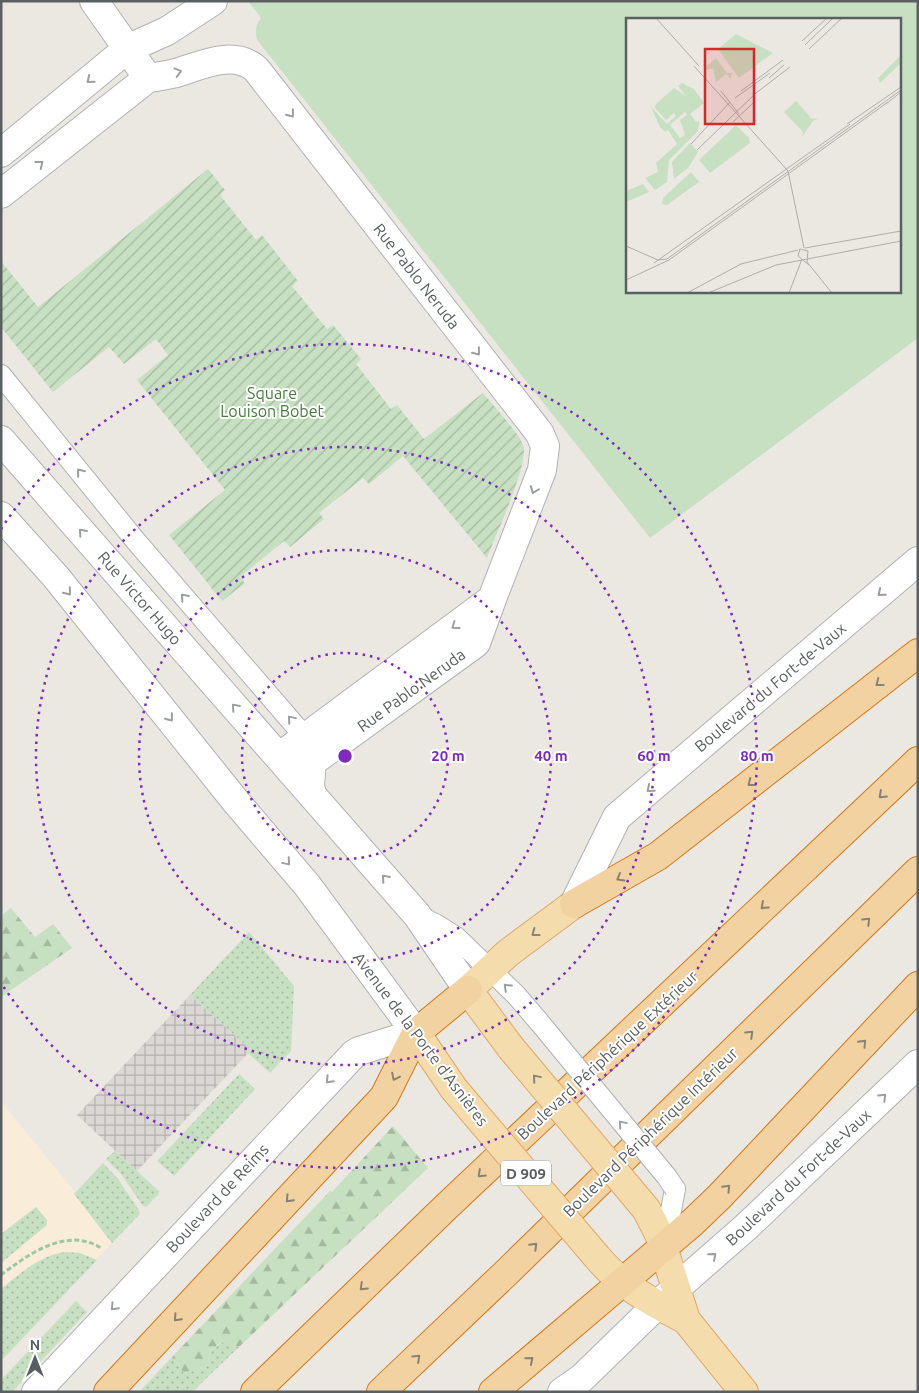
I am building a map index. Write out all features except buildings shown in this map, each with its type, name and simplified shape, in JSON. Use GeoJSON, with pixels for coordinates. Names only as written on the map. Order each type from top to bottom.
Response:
{"type":"FeatureCollection","features":[{"type":"Feature","properties":{"kind":"highway"},"geometry":{"type":"LineString","coordinates":[[574,904],[658,856],[918,653]]}},
{"type":"Feature","properties":{"kind":"highway","name":"Boulevard Périphérique Extérieur"},"geometry":{"type":"LineString","coordinates":[[255,1392],[446,1207],[918,761]]}},
{"type":"Feature","properties":{"kind":"highway","name":"Boulevard Périphérique Intérieur"},"geometry":{"type":"LineString","coordinates":[[381,1392],[918,872]]}},
{"type":"Feature","properties":{"kind":"highway"},"geometry":{"type":"LineString","coordinates":[[492,1392],[621,1281],[664,1248],[720,1196],[918,986]]}},
{"type":"Feature","properties":{"kind":"highway"},"geometry":{"type":"LineString","coordinates":[[108,1392],[384,1097],[416,1033],[468,990]]}},
{"type":"Feature","properties":{"kind":"main road","name":"Boulevard du Fort-de-Vaux"},"geometry":{"type":"LineString","coordinates":[[468,990],[508,953],[574,904]]}},
{"type":"Feature","properties":{"kind":"main road"},"geometry":{"type":"LineString","coordinates":[[468,990],[511,1048],[646,1208],[660,1234],[664,1248],[667,1297],[744,1392]]}},
{"type":"Feature","properties":{"kind":"main road","name":"Avenue de la Porte d'Asnières"},"geometry":{"type":"LineString","coordinates":[[416,1033],[454,1089],[597,1257],[621,1281],[667,1297]]}},
{"type":"Feature","properties":{"kind":"street"},"geometry":{"type":"LineString","coordinates":[[94,1],[148,78]]}},
{"type":"Feature","properties":{"kind":"street"},"geometry":{"type":"LineString","coordinates":[[1,153],[128,49],[167,32],[213,1]]}},
{"type":"Feature","properties":{"kind":"street","name":"Rue Pablo Neruda"},"geometry":{"type":"LineString","coordinates":[[1,194],[148,78],[223,60],[245,62],[256,69],[540,434],[545,446],[542,470],[492,599],[309,749],[279,757]]}},
{"type":"Feature","properties":{"kind":"street","name":"Rue Victor Hugo"},"geometry":{"type":"LineString","coordinates":[[1,440],[279,757]]}},
{"type":"Feature","properties":{"kind":"street","name":"Avenue de la Porte d'Asnières"},"geometry":{"type":"LineString","coordinates":[[1,516],[56,577],[256,825],[307,885],[416,1033]]}},
{"type":"Feature","properties":{"kind":"street","name":"Boulevard du Fort-de-Vaux"},"geometry":{"type":"LineString","coordinates":[[574,904],[617,817],[918,561]]}},
{"type":"Feature","properties":{"kind":"street"},"geometry":{"type":"LineString","coordinates":[[309,749],[312,795]]}},
{"type":"Feature","properties":{"kind":"street"},"geometry":{"type":"LineString","coordinates":[[279,757],[416,915],[468,990]]}},
{"type":"Feature","properties":{"kind":"street","name":"Boulevard de Reims"},"geometry":{"type":"LineString","coordinates":[[36,1392],[354,1054],[416,1033]]}},
{"type":"Feature","properties":{"kind":"street","name":"Boulevard du Fort-de-Vaux"},"geometry":{"type":"LineString","coordinates":[[667,1297],[746,1227],[918,1064]]}},
{"type":"Feature","properties":{"kind":"street"},"geometry":{"type":"LineString","coordinates":[[562,1392],[582,1378],[667,1297]]}},
{"type":"Feature","properties":{"kind":"lane"},"geometry":{"type":"LineString","coordinates":[[1,375],[309,749]]}},
{"type":"Feature","properties":{"kind":"lane"},"geometry":{"type":"LineString","coordinates":[[416,915],[447,931],[516,995],[667,1177],[675,1189],[664,1248]]}},
{"type":"Feature","properties":{"kind":"path"},"geometry":{"type":"LineString","coordinates":[[1,1275],[28,1256],[49,1245],[81,1241],[101,1248]]}},
{"type":"Feature","properties":{"kind":"shaded area"},"geometry":{"type":"Polygon","coordinates":[[[190,995],[251,1050],[137,1171],[77,1115],[190,995]]]}},
{"type":"Feature","properties":{"kind":"shaded area"},"geometry":{"type":"Polygon","coordinates":[[[1,1101],[75,1192],[74,1194],[112,1243],[1,1361],[1,1101]]]}},
{"type":"Feature","properties":{"kind":"green space"},"geometry":{"type":"Polygon","coordinates":[[[248,1],[918,1],[918,338],[650,538],[258,41],[256,29],[261,18],[248,1]]]}},
{"type":"Feature","properties":{"kind":"green space","name":"Square Louison Bobet"},"geometry":{"type":"Polygon","coordinates":[[[208,169],[225,190],[220,195],[256,240],[262,235],[298,281],[292,286],[327,329],[333,325],[361,359],[356,364],[391,409],[397,405],[424,439],[483,393],[516,433],[523,445],[524,454],[521,467],[511,500],[487,558],[403,456],[369,484],[363,478],[319,513],[324,519],[290,547],[284,541],[240,577],[245,583],[222,601],[169,535],[225,490],[137,380],[168,355],[156,339],[124,364],[109,347],[53,392],[1,327],[1,261],[38,307],[208,169]]]}},
{"type":"Feature","properties":{"kind":"green space"},"geometry":{"type":"Polygon","coordinates":[[[11,908],[35,937],[53,924],[72,948],[1,997],[1,916],[11,908]]]}},
{"type":"Feature","properties":{"kind":"green space"},"geometry":{"type":"Polygon","coordinates":[[[249,932],[294,986],[291,1051],[270,1073],[248,1053],[251,1050],[190,995],[249,932]]]}},
{"type":"Feature","properties":{"kind":"green space"},"geometry":{"type":"Polygon","coordinates":[[[239,1074],[255,1089],[174,1176],[157,1161],[239,1074]]]}},
{"type":"Feature","properties":{"kind":"green space"},"geometry":{"type":"Polygon","coordinates":[[[393,1126],[428,1168],[239,1347],[221,1342],[212,1350],[205,1368],[184,1373],[172,1357],[330,1191],[332,1192],[393,1126]]]}},
{"type":"Feature","properties":{"kind":"green space"},"geometry":{"type":"Polygon","coordinates":[[[115,1151],[160,1192],[146,1207],[143,1206],[121,1174],[106,1159],[115,1151]]]}},
{"type":"Feature","properties":{"kind":"green space"},"geometry":{"type":"Polygon","coordinates":[[[103,1163],[118,1179],[140,1214],[112,1243],[74,1194],[103,1163]]]}},
{"type":"Feature","properties":{"kind":"green space"},"geometry":{"type":"Polygon","coordinates":[[[36,1207],[47,1220],[47,1225],[1,1263],[1,1234],[36,1207]]]}},
{"type":"Feature","properties":{"kind":"green space"},"geometry":{"type":"Polygon","coordinates":[[[66,1252],[80,1253],[97,1260],[1,1361],[1,1289],[39,1261],[66,1252]]]}},
{"type":"Feature","properties":{"kind":"green space"},"geometry":{"type":"Polygon","coordinates":[[[76,1301],[87,1312],[12,1392],[1,1392],[1,1380],[76,1301]]]}},
{"type":"Feature","properties":{"kind":"green space"},"geometry":{"type":"Polygon","coordinates":[[[222,1342],[239,1347],[192,1392],[139,1392],[172,1357],[184,1373],[205,1368],[212,1350],[222,1342]]]}}]}
